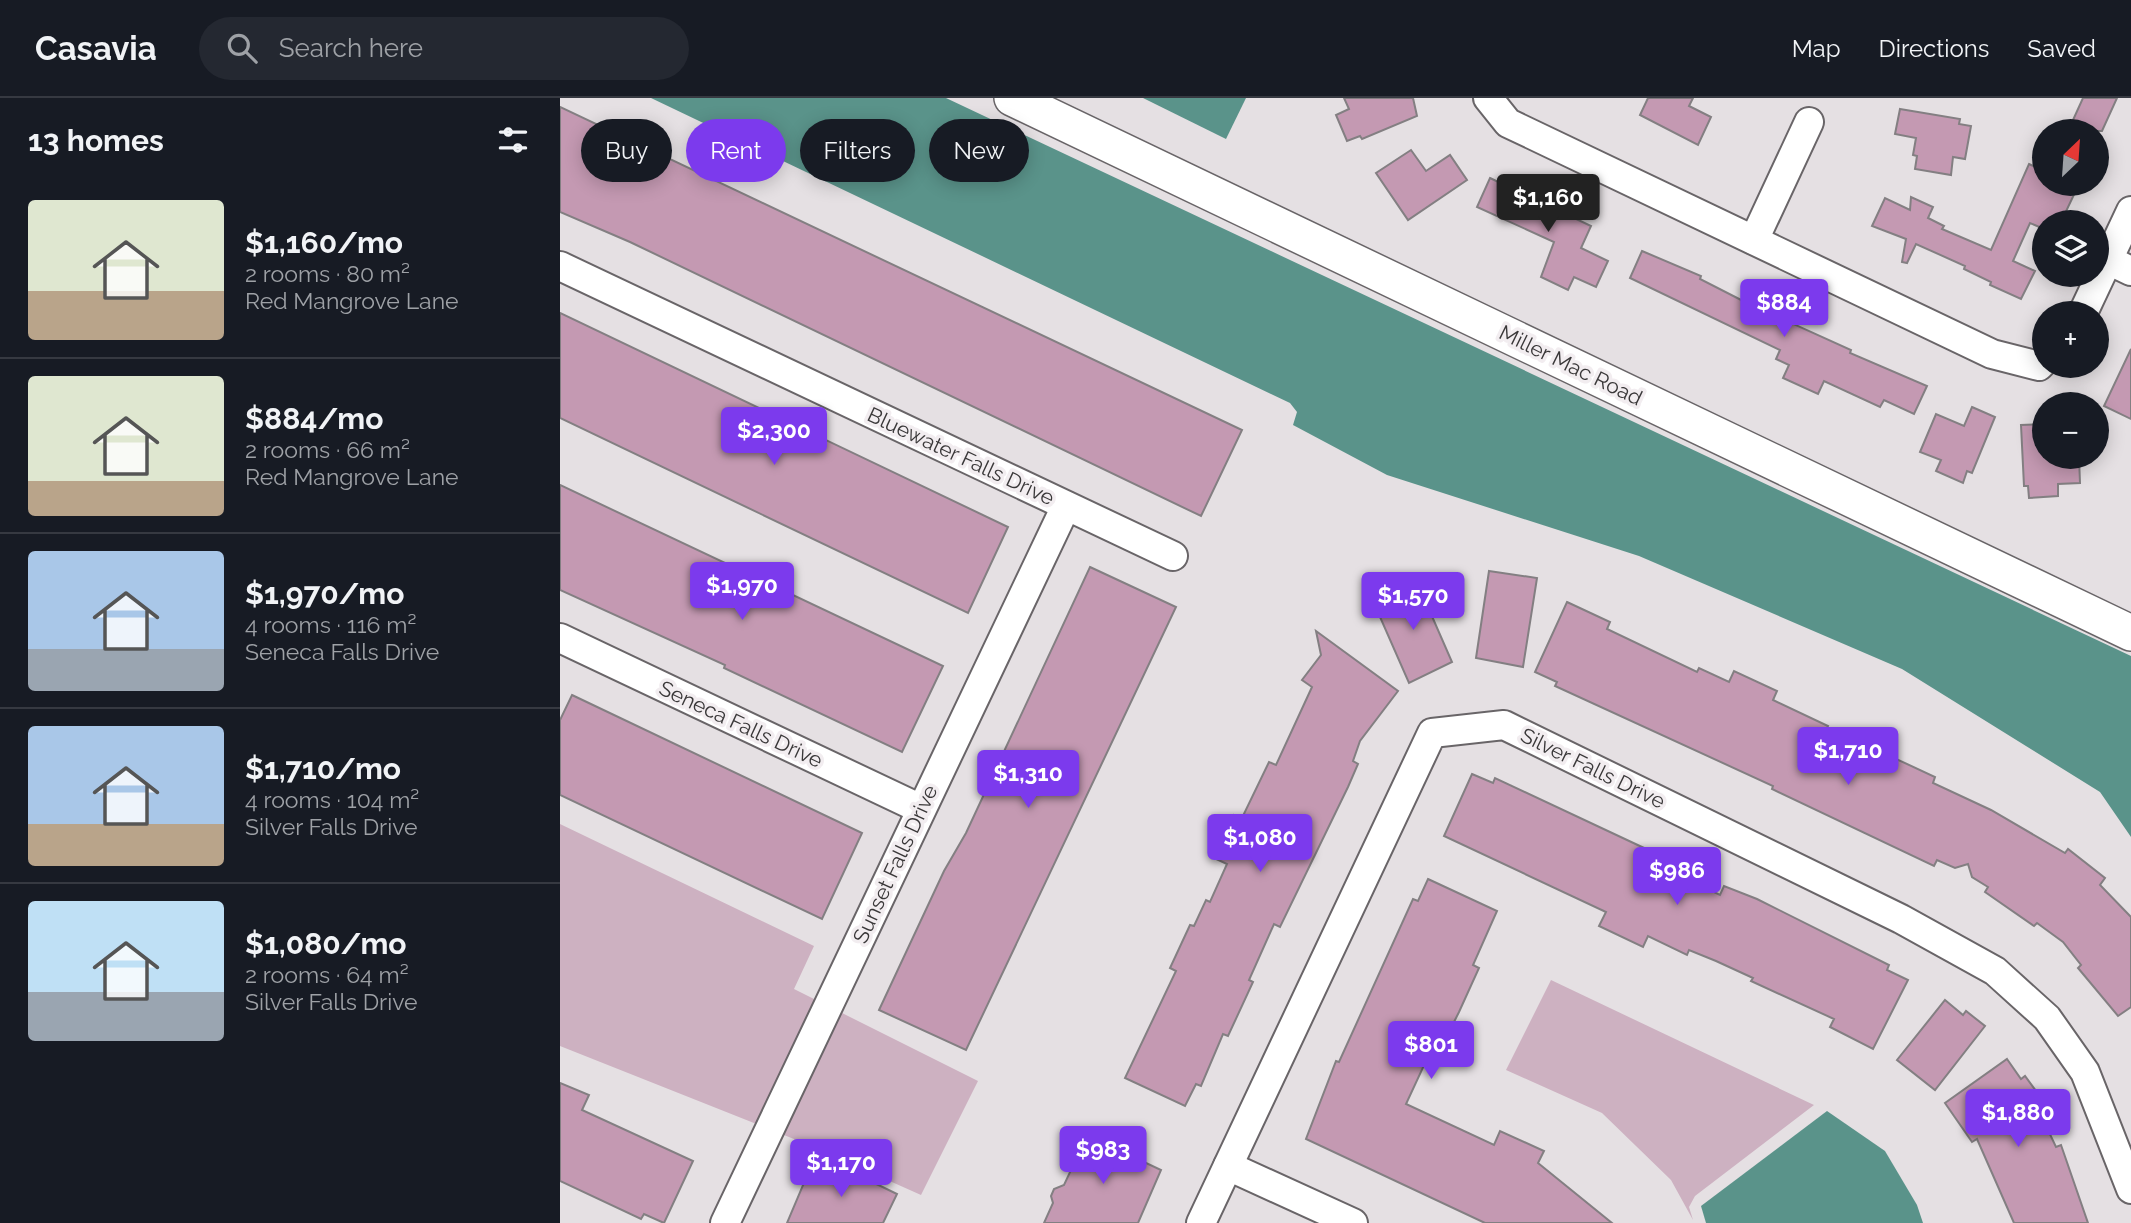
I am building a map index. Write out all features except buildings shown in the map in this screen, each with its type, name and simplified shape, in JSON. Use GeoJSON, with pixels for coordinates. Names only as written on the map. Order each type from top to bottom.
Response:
{"type":"FeatureCollection","features":[{"type":"Feature","properties":{"kind":"street","name":"Miller Mac Road"},"geometry":{"type":"LineString","coordinates":[[1012,98],[2131,633]]}},
{"type":"Feature","properties":{"kind":"street"},"geometry":{"type":"LineString","coordinates":[[1488,98],[1508,123],[1992,354],[2032,364]]}},
{"type":"Feature","properties":{"kind":"street"},"geometry":{"type":"LineString","coordinates":[[1754,240],[1809,122]]}},
{"type":"Feature","properties":{"kind":"street"},"geometry":{"type":"LineString","coordinates":[[2092,301],[2119,265],[2131,211]]}},
{"type":"Feature","properties":{"kind":"street","name":"Bluewater Falls Drive"},"geometry":{"type":"LineString","coordinates":[[560,266],[1173,556]]}},
{"type":"Feature","properties":{"kind":"street","name":"Sunset Falls Drive"},"geometry":{"type":"LineString","coordinates":[[724,1223],[1066,506]]}},
{"type":"Feature","properties":{"kind":"street","name":"Seneca Falls Drive"},"geometry":{"type":"LineString","coordinates":[[560,638],[921,809]]}},
{"type":"Feature","properties":{"kind":"street","name":"Silver Falls Drive"},"geometry":{"type":"LineString","coordinates":[[1201,1223],[1432,733],[1504,725],[1901,919],[1995,971],[2047,1018],[2085,1072],[2131,1189]]}},
{"type":"Feature","properties":{"kind":"street"},"geometry":{"type":"LineString","coordinates":[[1228,1166],[1353,1223]]}},
{"type":"Feature","properties":{"kind":"shaded area"},"geometry":{"type":"Polygon","coordinates":[[[651,98],[946,98],[991,119],[929,119],[929,182],[1029,182],[1029,137],[2131,656],[2131,837],[2100,792],[1902,669],[1639,556],[1387,475],[1293,425],[1297,412],[1290,403],[827,182],[915,182],[915,119],[800,119],[800,169],[786,162],[786,119],[695,119],[651,98]]]}},
{"type":"Feature","properties":{"kind":"shaded area"},"geometry":{"type":"Polygon","coordinates":[[[1143,98],[1246,98],[1226,139],[1143,98]]]}},
{"type":"Feature","properties":{"kind":"shaded area"},"geometry":{"type":"Polygon","coordinates":[[[560,824],[814,946],[794,989],[978,1081],[921,1195],[809,1145],[560,1046],[560,824]]]}},
{"type":"Feature","properties":{"kind":"shaded area"},"geometry":{"type":"Polygon","coordinates":[[[1551,980],[1814,1105],[1695,1196],[1689,1207],[1693,1220],[1671,1180],[1602,1113],[1506,1070],[1551,980]]]}},
{"type":"Feature","properties":{"kind":"shaded area"},"geometry":{"type":"Polygon","coordinates":[[[1827,1111],[1885,1151],[1917,1205],[1923,1223],[1706,1223],[1701,1206],[1827,1111]]]}}]}
